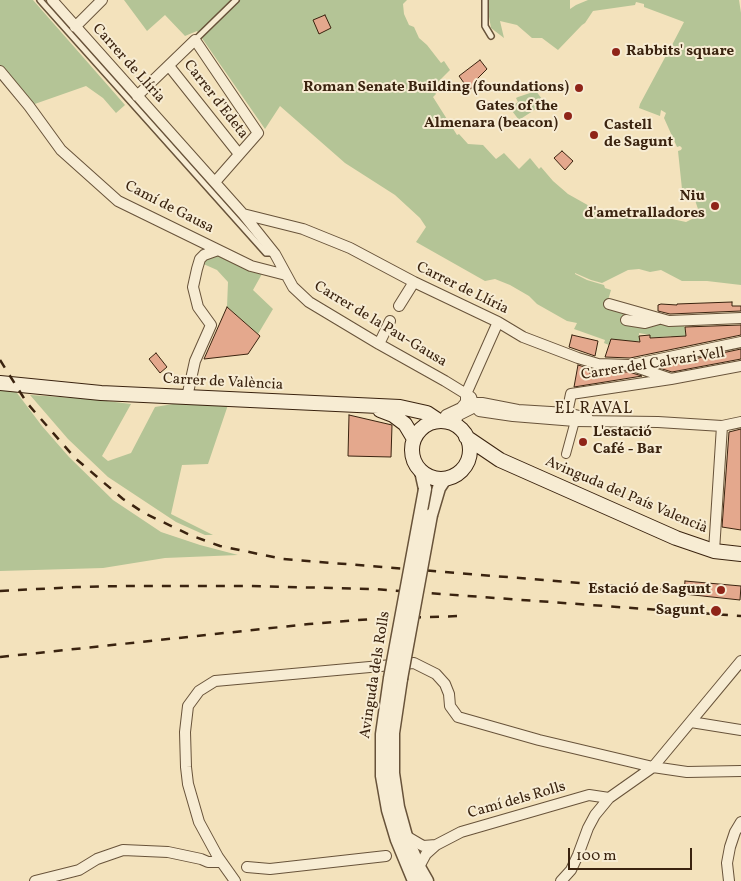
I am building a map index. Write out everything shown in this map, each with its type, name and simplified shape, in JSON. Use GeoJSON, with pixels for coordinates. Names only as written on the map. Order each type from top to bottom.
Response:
{"type":"FeatureCollection","features":[{"type":"Feature","properties":{"kind":"main road","name":"Carrer de València"},"geometry":{"type":"LineString","coordinates":[[0,383],[101,394],[400,407],[427,413],[441,421]]}},
{"type":"Feature","properties":{"kind":"main road","name":"Carrer de València"},"geometry":{"type":"LineString","coordinates":[[372,407],[393,415],[405,424],[414,439]]}},
{"type":"Feature","properties":{"kind":"main road"},"geometry":{"type":"LineString","coordinates":[[441,421],[456,426],[466,436],[470,447],[469,457],[464,467],[456,475],[442,483],[421,471],[414,462],[412,450],[414,439],[420,430],[429,424],[441,421]]}},
{"type":"Feature","properties":{"kind":"main road","name":"Avinguda del País Valencià"},"geometry":{"type":"LineString","coordinates":[[466,436],[500,460],[676,538],[714,551],[741,554]]}},
{"type":"Feature","properties":{"kind":"main road","name":"Avinguda del País Valencià"},"geometry":{"type":"LineString","coordinates":[[464,467],[474,460],[486,458],[500,460]]}},
{"type":"Feature","properties":{"kind":"street","name":"Carrer de Llíria"},"geometry":{"type":"LineString","coordinates":[[52,0],[215,182],[275,254]]}},
{"type":"Feature","properties":{"kind":"street"},"geometry":{"type":"LineString","coordinates":[[75,27],[102,0]]}},
{"type":"Feature","properties":{"kind":"street"},"geometry":{"type":"LineString","coordinates":[[137,96],[195,40],[258,133],[215,182]]}},
{"type":"Feature","properties":{"kind":"street","name":"Carrer d'Edeta"},"geometry":{"type":"LineString","coordinates":[[169,66],[238,154]]}},
{"type":"Feature","properties":{"kind":"street","name":"Camí de Gausa"},"geometry":{"type":"LineString","coordinates":[[0,71],[29,106],[61,150],[118,202],[251,266],[286,275]]}},
{"type":"Feature","properties":{"kind":"street","name":"Carrer de Llíria"},"geometry":{"type":"LineString","coordinates":[[243,214],[303,228],[350,248],[414,282],[498,322],[523,338],[598,364],[630,365],[671,379]]}},
{"type":"Feature","properties":{"kind":"street"},"geometry":{"type":"LineString","coordinates":[[187,397],[195,361],[210,325],[198,307],[194,287],[197,269],[200,259],[204,255],[218,250]]}},
{"type":"Feature","properties":{"kind":"street","name":"Carrer de la Pau-Gausa"},"geometry":{"type":"LineString","coordinates":[[275,254],[293,287],[309,302],[466,394]]}},
{"type":"Feature","properties":{"kind":"street"},"geometry":{"type":"LineString","coordinates":[[398,306],[414,282]]}},
{"type":"Feature","properties":{"kind":"street"},"geometry":{"type":"LineString","coordinates":[[609,304],[669,321],[741,318]]}},
{"type":"Feature","properties":{"kind":"street"},"geometry":{"type":"LineString","coordinates":[[626,320],[645,323],[660,319]]}},
{"type":"Feature","properties":{"kind":"street"},"geometry":{"type":"LineString","coordinates":[[379,344],[390,321]]}},
{"type":"Feature","properties":{"kind":"street"},"geometry":{"type":"LineString","coordinates":[[441,421],[446,415],[461,408],[466,402],[466,394],[498,322]]}},
{"type":"Feature","properties":{"kind":"street"},"geometry":{"type":"LineString","coordinates":[[630,365],[741,342]]}},
{"type":"Feature","properties":{"kind":"street","name":"Carrer del Calvari Vell"},"geometry":{"type":"LineString","coordinates":[[567,413],[570,394],[671,379],[741,366]]}},
{"type":"Feature","properties":{"kind":"street"},"geometry":{"type":"LineString","coordinates":[[466,394],[471,397],[479,411],[513,416],[575,421],[722,426],[741,422]]}},
{"type":"Feature","properties":{"kind":"street"},"geometry":{"type":"LineString","coordinates":[[456,426],[456,419],[459,415],[482,403],[518,410],[567,413],[588,418],[589,421]]}},
{"type":"Feature","properties":{"kind":"street"},"geometry":{"type":"LineString","coordinates":[[566,454],[575,421]]}},
{"type":"Feature","properties":{"kind":"street"},"geometry":{"type":"LineString","coordinates":[[714,551],[722,426]]}},
{"type":"Feature","properties":{"kind":"street","name":"Avinguda dels Rolls"},"geometry":{"type":"LineString","coordinates":[[421,471],[425,489],[390,678],[382,734],[382,776],[388,810],[427,881]]}},
{"type":"Feature","properties":{"kind":"street","name":"Avinguda dels Rolls"},"geometry":{"type":"LineString","coordinates":[[414,881],[402,838],[393,773],[393,733],[431,515],[442,483]]}},
{"type":"Feature","properties":{"kind":"street"},"geometry":{"type":"LineString","coordinates":[[561,881],[571,870],[595,815],[609,798],[653,766],[692,722],[741,661]]}},
{"type":"Feature","properties":{"kind":"street"},"geometry":{"type":"LineString","coordinates":[[235,881],[221,862],[199,822],[188,784],[186,767],[185,732],[188,706],[199,690],[215,681],[414,664],[436,674],[445,684],[449,694],[450,706],[458,717],[539,740],[653,766],[687,772],[741,771]]}},
{"type":"Feature","properties":{"kind":"street"},"geometry":{"type":"LineString","coordinates":[[692,722],[741,730]]}},
{"type":"Feature","properties":{"kind":"street","name":"Camí dels Rolls"},"geometry":{"type":"LineString","coordinates":[[436,845],[461,832],[589,795],[609,798]]}},
{"type":"Feature","properties":{"kind":"street"},"geometry":{"type":"LineString","coordinates":[[729,881],[727,863],[730,847],[734,832],[741,822]]}},
{"type":"Feature","properties":{"kind":"street"},"geometry":{"type":"LineString","coordinates":[[402,838],[423,846],[436,845]]}},
{"type":"Feature","properties":{"kind":"street"},"geometry":{"type":"LineString","coordinates":[[419,867],[426,854],[436,845]]}},
{"type":"Feature","properties":{"kind":"street"},"geometry":{"type":"LineString","coordinates":[[201,859],[212,847]]}},
{"type":"Feature","properties":{"kind":"street"},"geometry":{"type":"LineString","coordinates":[[34,881],[79,870],[97,859],[123,850],[168,852],[208,862],[221,862]]}},
{"type":"Feature","properties":{"kind":"street"},"geometry":{"type":"LineString","coordinates":[[247,867],[270,869],[386,856]]}},
{"type":"Feature","properties":{"kind":"lane"},"geometry":{"type":"LineString","coordinates":[[40,0],[266,252],[275,254]]}},
{"type":"Feature","properties":{"kind":"lane"},"geometry":{"type":"LineString","coordinates":[[195,40],[236,0]]}},
{"type":"Feature","properties":{"kind":"lane"},"geometry":{"type":"LineString","coordinates":[[485,0],[485,26],[491,36]]}},
{"type":"Feature","properties":{"kind":"green space"},"geometry":{"type":"Polygon","coordinates":[[[0,0],[33,0],[125,105],[116,113],[103,98],[86,86],[29,106],[0,71],[0,0]]]}},
{"type":"Feature","properties":{"kind":"green space"},"geometry":{"type":"Polygon","coordinates":[[[124,0],[407,0],[403,4],[404,14],[409,25],[414,27],[419,38],[441,63],[444,61],[450,70],[432,88],[436,94],[433,97],[457,135],[459,134],[468,144],[483,145],[496,159],[504,153],[519,169],[530,158],[539,169],[541,167],[568,194],[600,212],[616,217],[617,215],[672,219],[686,222],[700,215],[692,191],[682,189],[678,151],[682,148],[680,146],[677,147],[664,118],[666,113],[661,110],[660,116],[639,108],[669,50],[674,52],[677,48],[672,45],[684,22],[644,7],[644,4],[636,2],[635,5],[593,11],[585,23],[558,50],[542,38],[532,38],[517,25],[500,21],[504,38],[491,28],[488,0],[570,0],[570,9],[588,0],[739,0],[741,13],[741,285],[707,281],[682,281],[661,270],[650,272],[639,269],[628,270],[602,283],[575,273],[587,280],[604,285],[605,288],[611,290],[606,307],[623,314],[627,321],[643,325],[684,323],[686,336],[650,338],[650,335],[639,333],[639,341],[611,339],[609,345],[604,343],[605,340],[574,329],[577,323],[567,321],[537,304],[529,296],[510,285],[495,279],[485,281],[416,242],[426,227],[420,218],[395,195],[345,163],[280,106],[265,129],[197,31],[185,36],[165,15],[147,31],[124,0]]]}},
{"type":"Feature","properties":{"kind":"green space"},"geometry":{"type":"Polygon","coordinates":[[[536,91],[545,103],[519,120],[509,107],[513,102],[515,104],[518,102],[516,98],[536,91]]]}},
{"type":"Feature","properties":{"kind":"green space"},"geometry":{"type":"Polygon","coordinates":[[[218,250],[263,272],[253,290],[273,309],[258,334],[227,307],[228,282],[217,270],[199,262],[218,250]]]}},
{"type":"Feature","properties":{"kind":"green space"},"geometry":{"type":"Polygon","coordinates":[[[0,388],[14,389],[69,457],[113,500],[161,532],[238,555],[165,558],[103,568],[0,571],[0,388]]]}},
{"type":"Feature","properties":{"kind":"green space"},"geometry":{"type":"Polygon","coordinates":[[[30,395],[131,404],[102,456],[108,461],[131,453],[155,407],[173,404],[229,402],[208,464],[182,465],[171,514],[213,535],[205,535],[176,522],[108,477],[68,439],[30,395]]]}},
{"type":"Feature","properties":{"kind":"building"},"geometry":{"type":"Polygon","coordinates":[[[325,15],[331,28],[319,34],[313,20],[325,15]]]}},
{"type":"Feature","properties":{"kind":"building"},"geometry":{"type":"Polygon","coordinates":[[[480,60],[487,69],[475,81],[477,84],[469,90],[459,76],[480,60]]]}},
{"type":"Feature","properties":{"kind":"building"},"geometry":{"type":"Polygon","coordinates":[[[562,151],[573,161],[565,170],[554,158],[562,151]]]}},
{"type":"Feature","properties":{"kind":"building"},"geometry":{"type":"Polygon","coordinates":[[[732,302],[732,306],[741,306],[741,311],[670,314],[658,311],[658,305],[661,304],[732,302]]]}},
{"type":"Feature","properties":{"kind":"building"},"geometry":{"type":"Polygon","coordinates":[[[227,307],[260,336],[248,354],[204,359],[227,307]]]}},
{"type":"Feature","properties":{"kind":"building"},"geometry":{"type":"Polygon","coordinates":[[[741,325],[741,335],[630,358],[605,357],[611,339],[640,342],[639,336],[650,335],[650,338],[686,336],[685,327],[741,325]]]}},
{"type":"Feature","properties":{"kind":"building"},"geometry":{"type":"Polygon","coordinates":[[[572,335],[598,341],[595,356],[569,347],[572,335]]]}},
{"type":"Feature","properties":{"kind":"building"},"geometry":{"type":"Polygon","coordinates":[[[741,349],[741,359],[672,372],[656,367],[741,349]]]}},
{"type":"Feature","properties":{"kind":"building"},"geometry":{"type":"Polygon","coordinates":[[[156,353],[167,367],[160,373],[149,359],[156,353]]]}},
{"type":"Feature","properties":{"kind":"building"},"geometry":{"type":"Polygon","coordinates":[[[578,365],[591,369],[590,374],[598,377],[600,371],[629,372],[642,376],[574,387],[578,365]]]}},
{"type":"Feature","properties":{"kind":"building"},"geometry":{"type":"Polygon","coordinates":[[[349,415],[392,425],[391,457],[348,456],[349,415]]]}},
{"type":"Feature","properties":{"kind":"building"},"geometry":{"type":"Polygon","coordinates":[[[741,429],[741,530],[722,527],[729,432],[741,429]]]}},
{"type":"Feature","properties":{"kind":"building","name":"Estació de Sagunt"},"geometry":{"type":"Polygon","coordinates":[[[685,581],[741,586],[740,600],[684,594],[685,581]]]}},
{"type":"Feature","properties":{"kind":"railway"},"geometry":{"type":"LineString","coordinates":[[0,360],[27,403],[75,458],[123,499],[144,513],[190,535],[220,546],[283,559],[668,590]]}},
{"type":"Feature","properties":{"kind":"railway"},"geometry":{"type":"LineString","coordinates":[[0,591],[126,586],[373,589],[741,616]]}},
{"type":"Feature","properties":{"kind":"railway"},"geometry":{"type":"LineString","coordinates":[[0,657],[309,624],[372,619],[460,616]]}},
{"type":"Feature","properties":{"kind":"place","name":"Rabbits' square"},"geometry":{"type":"Point","coordinates":[616,52]}},
{"type":"Feature","properties":{"kind":"place","name":"Roman Senate Building (foundations)"},"geometry":{"type":"Point","coordinates":[579,88]}},
{"type":"Feature","properties":{"kind":"place","name":"Gates of the Almenara (beacon)"},"geometry":{"type":"Point","coordinates":[568,116]}},
{"type":"Feature","properties":{"kind":"place","name":"Castell de Sagunt"},"geometry":{"type":"Point","coordinates":[594,135]}},
{"type":"Feature","properties":{"kind":"place","name":"Niu d'ametralladores"},"geometry":{"type":"Point","coordinates":[715,206]}},
{"type":"Feature","properties":{"kind":"place","name":"L'estació Café - Bar"},"geometry":{"type":"Point","coordinates":[583,442]}},
{"type":"Feature","properties":{"kind":"place","name":"Estació de Sagunt"},"geometry":{"type":"Point","coordinates":[721,590]}},
{"type":"Feature","properties":{"kind":"place","name":"Sagunt"},"geometry":{"type":"Point","coordinates":[716,611]}},
{"type":"Feature","properties":{"kind":"district","name":"EL RAVAL"},"geometry":{"type":"Point","coordinates":[594,410]}}]}
